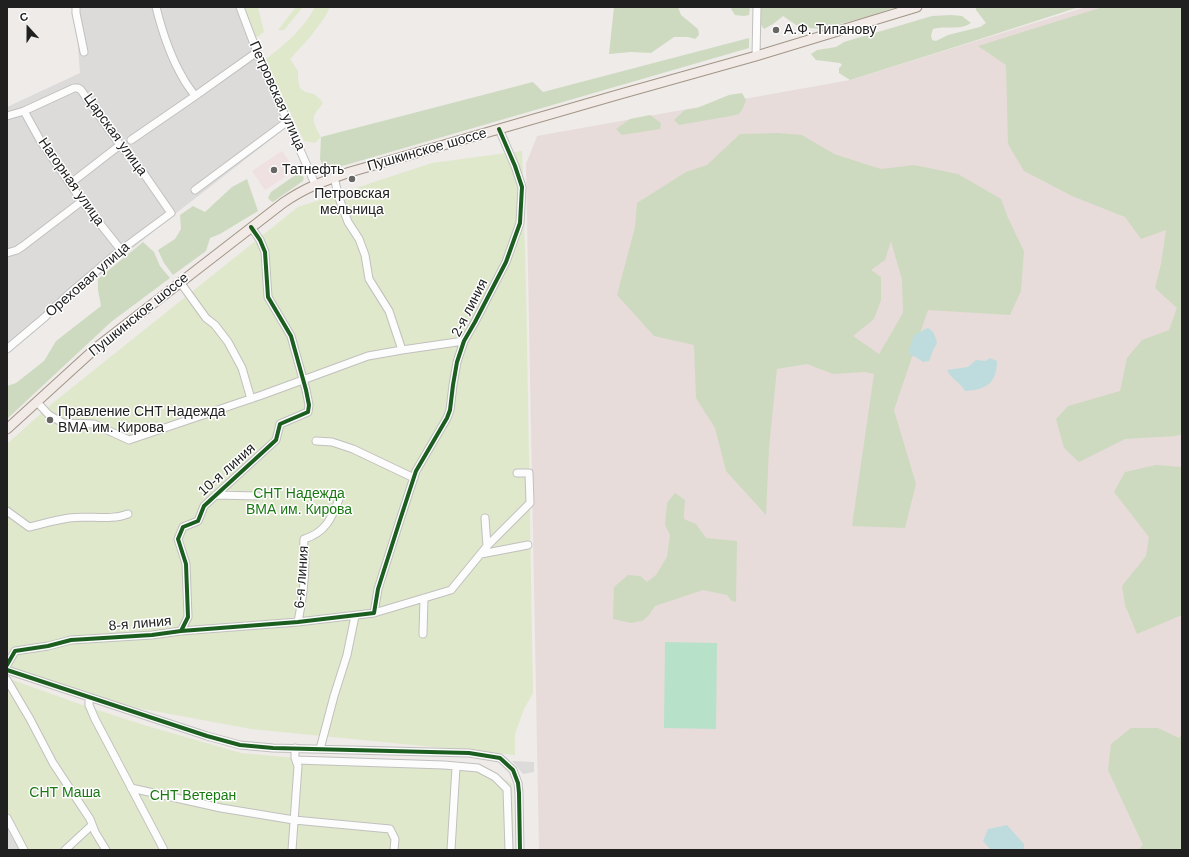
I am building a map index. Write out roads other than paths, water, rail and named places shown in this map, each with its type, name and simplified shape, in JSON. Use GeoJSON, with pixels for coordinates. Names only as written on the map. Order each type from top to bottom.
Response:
{"type":"FeatureCollection","features":[{"type":"Feature","properties":{"kind":"main road","name":"Пушкинское шоссе"},"geometry":{"type":"LineString","coordinates":[[7,429],[97,347],[283,202],[315,184],[334,177],[499,129],[756,56],[917,7]]}},
{"type":"Feature","properties":{"kind":"street"},"geometry":{"type":"LineString","coordinates":[[76,7],[84,52]]}},
{"type":"Feature","properties":{"kind":"street"},"geometry":{"type":"LineString","coordinates":[[156,7],[161,28],[170,52],[183,78],[195,96]]}},
{"type":"Feature","properties":{"kind":"street","name":"Петровская улица"},"geometry":{"type":"LineString","coordinates":[[240,7],[257,52],[315,184]]}},
{"type":"Feature","properties":{"kind":"street"},"geometry":{"type":"LineString","coordinates":[[756,56],[757,7]]}},
{"type":"Feature","properties":{"kind":"street"},"geometry":{"type":"LineString","coordinates":[[131,140],[257,52]]}},
{"type":"Feature","properties":{"kind":"street","name":"Царская улица"},"geometry":{"type":"LineString","coordinates":[[24,111],[74,88],[81,90],[120,145],[142,171],[171,213]]}},
{"type":"Feature","properties":{"kind":"street"},"geometry":{"type":"LineString","coordinates":[[7,116],[24,111]]}},
{"type":"Feature","properties":{"kind":"street","name":"Нагорная улица"},"geometry":{"type":"LineString","coordinates":[[24,111],[40,140],[82,201],[121,250]]}},
{"type":"Feature","properties":{"kind":"street"},"geometry":{"type":"LineString","coordinates":[[195,190],[288,121]]}},
{"type":"Feature","properties":{"kind":"street","name":"2-я линия"},"geometry":{"type":"LineString","coordinates":[[374,614],[378,588],[416,471],[447,418],[450,410],[452,385],[457,362],[464,341],[476,322],[506,262],[520,223],[522,186],[499,129]]}},
{"type":"Feature","properties":{"kind":"street"},"geometry":{"type":"LineString","coordinates":[[71,183],[120,145]]}},
{"type":"Feature","properties":{"kind":"street"},"geometry":{"type":"LineString","coordinates":[[334,177],[339,198],[348,222],[359,239],[365,255],[369,278],[389,311],[402,350]]}},
{"type":"Feature","properties":{"kind":"street"},"geometry":{"type":"LineString","coordinates":[[7,253],[17,250],[23,246],[82,201]]}},
{"type":"Feature","properties":{"kind":"street","name":"Ореховая улица"},"geometry":{"type":"LineString","coordinates":[[7,348],[121,250],[171,213]]}},
{"type":"Feature","properties":{"kind":"street"},"geometry":{"type":"LineString","coordinates":[[251,227],[260,240],[265,252],[268,297],[291,336],[303,380]]}},
{"type":"Feature","properties":{"kind":"street"},"geometry":{"type":"LineString","coordinates":[[180,282],[206,318],[215,325],[228,342],[242,368],[251,399]]}},
{"type":"Feature","properties":{"kind":"street"},"geometry":{"type":"LineString","coordinates":[[37,402],[48,415],[63,423],[94,424],[129,440],[251,399],[368,356],[464,341]]}},
{"type":"Feature","properties":{"kind":"street","name":"10-я линия"},"geometry":{"type":"LineString","coordinates":[[181,631],[188,617],[186,564],[178,539],[184,527],[198,522],[204,506],[276,440],[280,424],[308,412],[309,405],[303,380]]}},
{"type":"Feature","properties":{"kind":"street"},"geometry":{"type":"LineString","coordinates":[[316,440],[332,442],[353,449],[414,478]]}},
{"type":"Feature","properties":{"kind":"street"},"geometry":{"type":"LineString","coordinates":[[320,749],[347,655],[355,616],[374,614],[451,590],[487,546],[530,503],[529,473],[517,473]]}},
{"type":"Feature","properties":{"kind":"street"},"geometry":{"type":"LineString","coordinates":[[216,495],[258,496]]}},
{"type":"Feature","properties":{"kind":"street","name":"6-я линия"},"geometry":{"type":"LineString","coordinates":[[298,622],[302,600],[305,559],[303,546],[304,539],[319,532],[332,516],[339,499]]}},
{"type":"Feature","properties":{"kind":"street"},"geometry":{"type":"LineString","coordinates":[[7,511],[29,527],[69,518],[123,516],[128,514]]}},
{"type":"Feature","properties":{"kind":"street"},"geometry":{"type":"LineString","coordinates":[[485,518],[487,546]]}},
{"type":"Feature","properties":{"kind":"street"},"geometry":{"type":"LineString","coordinates":[[481,554],[528,545]]}},
{"type":"Feature","properties":{"kind":"street"},"geometry":{"type":"LineString","coordinates":[[423,634],[424,598]]}},
{"type":"Feature","properties":{"kind":"street","name":"8-я линия"},"geometry":{"type":"LineString","coordinates":[[7,665],[15,651],[48,646],[71,640],[152,635],[181,631],[355,616]]}},
{"type":"Feature","properties":{"kind":"street"},"geometry":{"type":"LineString","coordinates":[[7,670],[207,736],[240,745],[273,748],[469,753],[500,758],[512,770],[518,783],[520,850]]}},
{"type":"Feature","properties":{"kind":"street"},"geometry":{"type":"LineString","coordinates":[[7,680],[30,719],[53,763],[90,819],[106,850]]}},
{"type":"Feature","properties":{"kind":"street"},"geometry":{"type":"LineString","coordinates":[[89,697],[89,705],[95,719],[164,850]]}},
{"type":"Feature","properties":{"kind":"street"},"geometry":{"type":"LineString","coordinates":[[292,850],[298,766],[295,748]]}},
{"type":"Feature","properties":{"kind":"street"},"geometry":{"type":"LineString","coordinates":[[296,760],[444,765],[478,768],[495,777],[507,789],[509,850]]}},
{"type":"Feature","properties":{"kind":"street"},"geometry":{"type":"LineString","coordinates":[[451,850],[456,767]]}},
{"type":"Feature","properties":{"kind":"street"},"geometry":{"type":"LineString","coordinates":[[131,788],[221,808],[294,820],[390,829],[395,839],[394,850]]}},
{"type":"Feature","properties":{"kind":"street"},"geometry":{"type":"LineString","coordinates":[[7,818],[24,850]]}},
{"type":"Feature","properties":{"kind":"street"},"geometry":{"type":"LineString","coordinates":[[65,850],[92,825]]}},
{"type":"Feature","properties":{"kind":"water"},"geometry":{"type":"Polygon","coordinates":[[[928,328],[934,334],[937,344],[929,361],[923,362],[916,357],[909,355],[909,349],[913,335],[928,328]]]}},
{"type":"Feature","properties":{"kind":"water"},"geometry":{"type":"Polygon","coordinates":[[[990,358],[997,361],[995,375],[989,384],[979,389],[965,391],[947,370],[968,367],[976,360],[985,361],[990,358]]]}},
{"type":"Feature","properties":{"kind":"water"},"geometry":{"type":"Polygon","coordinates":[[[1007,825],[1024,844],[1024,850],[991,850],[983,841],[988,829],[1007,825]]]}},
{"type":"Feature","properties":{"kind":"place","name":"А.Ф. Типанову"},"geometry":{"type":"Point","coordinates":[776,30]}},
{"type":"Feature","properties":{"kind":"place","name":"Татнефть"},"geometry":{"type":"Point","coordinates":[274,170]}},
{"type":"Feature","properties":{"kind":"place","name":"Петровская мельница"},"geometry":{"type":"Point","coordinates":[352,179]}},
{"type":"Feature","properties":{"kind":"place","name":"Правление СНТ Надежда ВМА им. Кирова"},"geometry":{"type":"Point","coordinates":[50,420]}},
{"type":"Feature","properties":{"kind":"park label","name":"СНТ Надежда ВМА им. Кирова"},"geometry":{"type":"Point","coordinates":[299,502]}},
{"type":"Feature","properties":{"kind":"park label","name":"СНТ Маша"},"geometry":{"type":"Point","coordinates":[65,793]}},
{"type":"Feature","properties":{"kind":"park label","name":"СНТ Ветеран"},"geometry":{"type":"Point","coordinates":[193,796]}}]}
